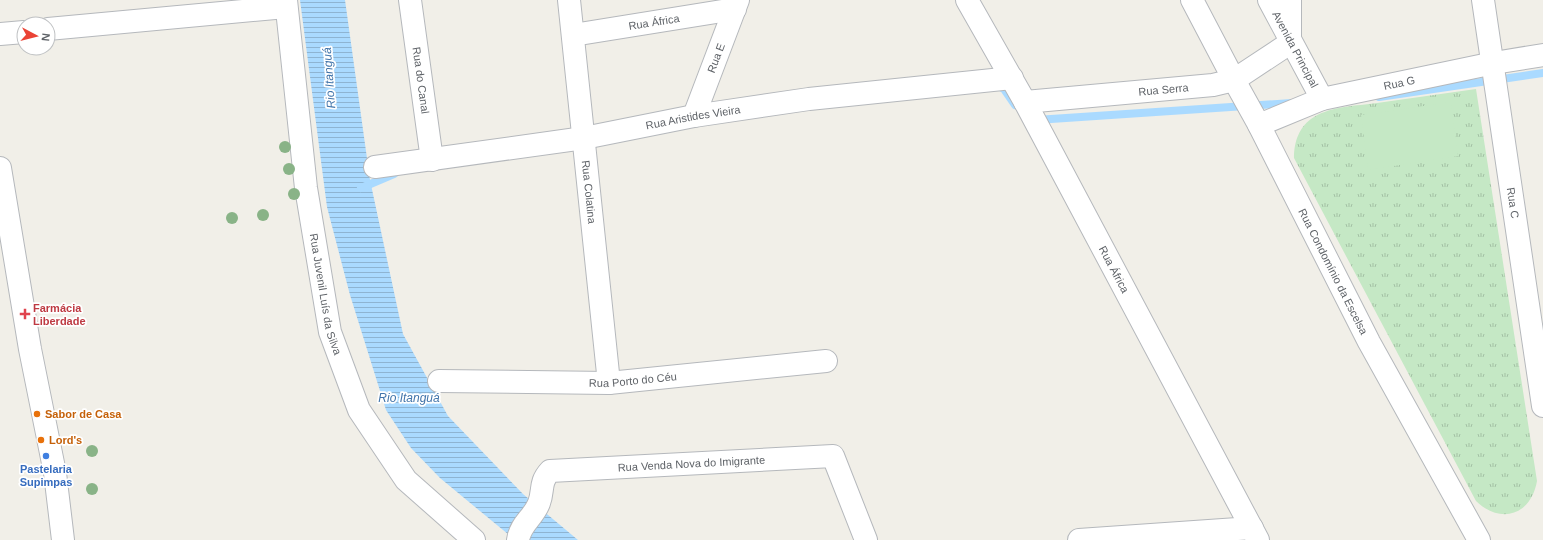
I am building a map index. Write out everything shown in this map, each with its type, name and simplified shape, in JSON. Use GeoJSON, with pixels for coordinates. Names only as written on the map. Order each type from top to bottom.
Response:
{"type":"FeatureCollection","features":[{"type":"Feature","properties":{"kind":"street","name":"Rua do Canal"},"geometry":{"type":"LineString","coordinates":[[410,0],[432,160]]}},
{"type":"Feature","properties":{"kind":"street","name":"Rua Colatina"},"geometry":{"type":"LineString","coordinates":[[569,0],[609,383]]}},
{"type":"Feature","properties":{"kind":"street","name":"Rua África"},"geometry":{"type":"LineString","coordinates":[[967,0],[1025,102],[1255,534]]}},
{"type":"Feature","properties":{"kind":"street","name":"Rua Condomínio da Escelsa"},"geometry":{"type":"LineString","coordinates":[[1192,0],[1259,125],[1369,342],[1479,540]]}},
{"type":"Feature","properties":{"kind":"street","name":"Avenida Principal"},"geometry":{"type":"LineString","coordinates":[[1269,0],[1322,100]]}},
{"type":"Feature","properties":{"kind":"street"},"geometry":{"type":"LineString","coordinates":[[1290,0],[1290,42]]}},
{"type":"Feature","properties":{"kind":"street","name":"Rua C"},"geometry":{"type":"LineString","coordinates":[[1483,0],[1494,63],[1543,406]]}},
{"type":"Feature","properties":{"kind":"street"},"geometry":{"type":"LineString","coordinates":[[56,28],[286,4]]}},
{"type":"Feature","properties":{"kind":"street","name":"Rua Juvenil Luís da Silva"},"geometry":{"type":"LineString","coordinates":[[286,4],[306,188],[330,332],[359,410],[406,480],[474,540]]}},
{"type":"Feature","properties":{"kind":"street","name":"Rua África"},"geometry":{"type":"LineString","coordinates":[[572,35],[736,5]]}},
{"type":"Feature","properties":{"kind":"street","name":"Rua E"},"geometry":{"type":"LineString","coordinates":[[694,116],[736,5]]}},
{"type":"Feature","properties":{"kind":"street"},"geometry":{"type":"LineString","coordinates":[[0,34],[16,33]]}},
{"type":"Feature","properties":{"kind":"street","name":"Rua Serra"},"geometry":{"type":"LineString","coordinates":[[1025,102],[1213,85],[1234,80],[1290,42]]}},
{"type":"Feature","properties":{"kind":"street","name":"Rua G"},"geometry":{"type":"LineString","coordinates":[[1259,125],[1322,100],[1494,63],[1543,55]]}},
{"type":"Feature","properties":{"kind":"street","name":"Rua Aristides Vieira"},"geometry":{"type":"LineString","coordinates":[[375,166],[432,160],[584,138],[694,116],[809,99],[1012,78]]}},
{"type":"Feature","properties":{"kind":"street"},"geometry":{"type":"LineString","coordinates":[[0,168],[30,349],[55,473],[63,540]]}},
{"type":"Feature","properties":{"kind":"street","name":"Rua Porto do Céu"},"geometry":{"type":"LineString","coordinates":[[439,381],[609,383],[826,361]]}},
{"type":"Feature","properties":{"kind":"street","name":"Rua Venda Nova do Imigrante"},"geometry":{"type":"LineString","coordinates":[[519,536],[539,503],[542,483],[550,471],[833,456],[866,540]]}},
{"type":"Feature","properties":{"kind":"street"},"geometry":{"type":"LineString","coordinates":[[1079,540],[1255,534]]}},
{"type":"Feature","properties":{"kind":"green space"},"geometry":{"type":"Polygon","coordinates":[[[1476,89],[1537,481],[1534,493],[1522,509],[1514,513],[1505,514],[1495,513],[1476,501],[1294,158],[1296,140],[1301,130],[1309,121],[1321,113],[1344,107],[1476,89]]]}},
{"type":"Feature","properties":{"kind":"green space"},"geometry":{"type":"Polygon","coordinates":[[[1451,102],[1458,156],[1368,170],[1361,115],[1451,102]]]}},
{"type":"Feature","properties":{"kind":"water","name":"Rio Itanguá"},"geometry":{"type":"Polygon","coordinates":[[[300,0],[345,0],[370,180],[403,334],[448,416],[523,494],[578,540],[515,540],[440,478],[411,448],[386,410],[350,295],[327,207],[300,0]]]}},
{"type":"Feature","properties":{"kind":"waterway"},"geometry":{"type":"LineString","coordinates":[[1379,97],[1543,73]]}},
{"type":"Feature","properties":{"kind":"waterway"},"geometry":{"type":"LineString","coordinates":[[996,85],[1004,89],[1015,105]]}},
{"type":"Feature","properties":{"kind":"waterway"},"geometry":{"type":"LineString","coordinates":[[1036,120],[1292,103]]}},
{"type":"Feature","properties":{"kind":"waterway"},"geometry":{"type":"LineString","coordinates":[[361,188],[394,174]]}},
{"type":"Feature","properties":{"kind":"place","name":"Farmácia Liberdade"},"geometry":{"type":"Point","coordinates":[25,314]}},
{"type":"Feature","properties":{"kind":"place","name":"Sabor de Casa"},"geometry":{"type":"Point","coordinates":[37,414]}},
{"type":"Feature","properties":{"kind":"place","name":"Lord's"},"geometry":{"type":"Point","coordinates":[41,440]}},
{"type":"Feature","properties":{"kind":"place","name":"Pastelaria Supimpas"},"geometry":{"type":"Point","coordinates":[46,456]}}]}
